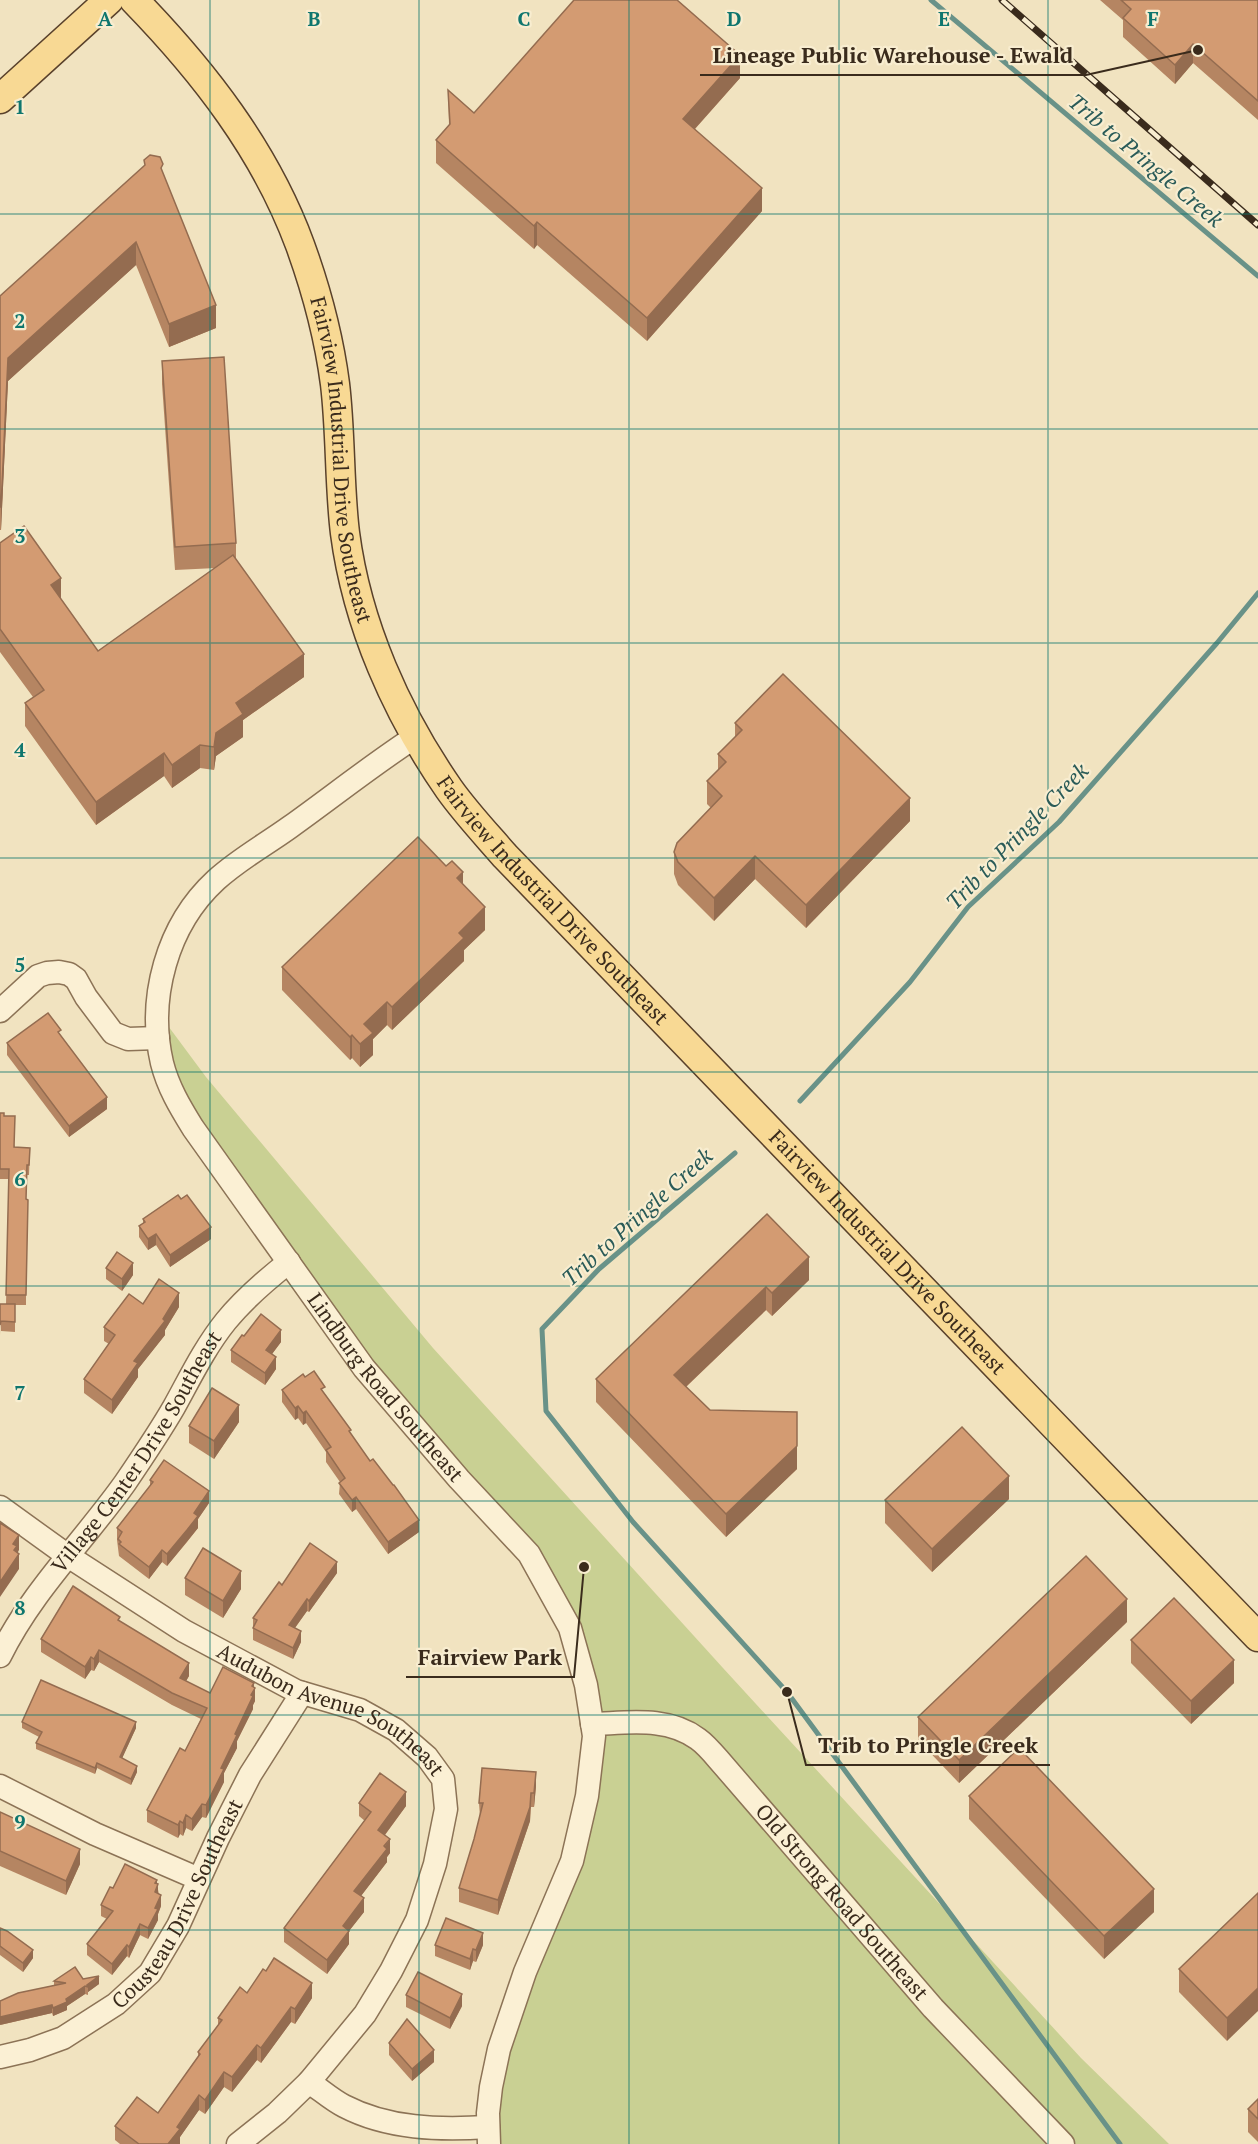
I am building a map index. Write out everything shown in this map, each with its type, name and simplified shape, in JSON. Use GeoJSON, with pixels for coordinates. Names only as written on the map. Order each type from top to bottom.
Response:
{"type":"FeatureCollection","features":[{"type":"Feature","properties":{"kind":"main road"},"geometry":{"type":"LineString","coordinates":[[0,99],[109,0]]}},
{"type":"Feature","properties":{"kind":"main road","name":"Fairview Industrial Drive Southeast"},"geometry":{"type":"LineString","coordinates":[[134,0],[205,78],[240,126],[271,178],[300,245],[326,336],[335,385],[340,477],[349,559],[370,633],[388,682],[416,737],[450,790],[505,856],[1258,1637]]}},
{"type":"Feature","properties":{"kind":"street","name":"Lindburg Road Southeast"},"geometry":{"type":"LineString","coordinates":[[416,737],[384,757],[287,829],[238,861],[201,896],[179,928],[169,949],[163,969],[157,1011],[158,1038],[167,1079],[182,1110],[364,1368],[459,1479],[529,1554],[570,1628],[586,1685],[594,1736],[587,1796],[572,1861],[525,1972],[499,2049],[491,2087],[489,2136]]}},
{"type":"Feature","properties":{"kind":"street"},"geometry":{"type":"LineString","coordinates":[[0,1011],[38,976],[59,972],[69,974],[75,979],[113,1033],[129,1039],[158,1038]]}},
{"type":"Feature","properties":{"kind":"street","name":"Village Center Drive Southeast"},"geometry":{"type":"LineString","coordinates":[[0,1656],[13,1629],[31,1602],[85,1537],[152,1443],[224,1324],[251,1294],[289,1262]]}},
{"type":"Feature","properties":{"kind":"street","name":"Audubon Avenue Southeast"},"geometry":{"type":"LineString","coordinates":[[0,1507],[68,1556],[184,1631],[302,1693],[360,1710],[396,1730],[427,1757],[443,1779],[446,1809],[435,1864],[417,1920],[391,1971],[365,2014],[309,2082],[277,2113],[238,2144]]}},
{"type":"Feature","properties":{"kind":"street","name":"Cousteau Drive Southeast"},"geometry":{"type":"LineString","coordinates":[[0,2057],[30,2050],[63,2038],[127,1996],[150,1973],[169,1944],[250,1775],[302,1693]]}},
{"type":"Feature","properties":{"kind":"street","name":"Old Strong Road Southeast"},"geometry":{"type":"LineString","coordinates":[[592,1724],[654,1722],[678,1728],[699,1739],[933,2008],[1063,2144]]}},
{"type":"Feature","properties":{"kind":"street"},"geometry":{"type":"LineString","coordinates":[[0,1786],[95,1834],[199,1879]]}},
{"type":"Feature","properties":{"kind":"street"},"geometry":{"type":"LineString","coordinates":[[309,2082],[343,2106],[375,2119],[489,2136]]}},
{"type":"Feature","properties":{"kind":"green space"},"geometry":{"type":"Polygon","coordinates":[[[157,1011],[206,1077],[433,1348],[1081,2058],[1169,2144],[489,2144],[488,2113],[572,1861],[594,1736],[545,1580],[459,1479],[193,1128],[157,1011]]]}},
{"type":"Feature","properties":{"kind":"building"},"geometry":{"type":"Polygon","coordinates":[[[574,0],[677,0],[740,55],[683,119],[762,188],[647,318],[537,222],[534,226],[436,140],[450,124],[448,90],[474,113],[574,0]]]}},
{"type":"Feature","properties":{"kind":"building"},"geometry":{"type":"Polygon","coordinates":[[[1121,0],[1258,0],[1258,101],[1193,44],[1175,65],[1123,18],[1131,9],[1121,0]]]}},
{"type":"Feature","properties":{"kind":"building"},"geometry":{"type":"Polygon","coordinates":[[[150,155],[160,157],[163,164],[161,168],[216,305],[169,324],[136,242],[8,358],[0,507],[0,296],[145,165],[144,160],[150,155]]]}},
{"type":"Feature","properties":{"kind":"building"},"geometry":{"type":"Polygon","coordinates":[[[224,357],[236,543],[175,547],[162,361],[224,357]]]}},
{"type":"Feature","properties":{"kind":"building"},"geometry":{"type":"Polygon","coordinates":[[[24,526],[61,578],[51,585],[98,651],[233,555],[304,654],[236,703],[243,714],[216,733],[214,747],[200,745],[172,765],[164,753],[96,802],[25,703],[44,690],[0,629],[0,543],[24,526]]]}},
{"type":"Feature","properties":{"kind":"building"},"geometry":{"type":"Polygon","coordinates":[[[783,674],[910,798],[806,905],[755,856],[714,898],[678,862],[674,852],[677,843],[722,796],[707,781],[726,762],[718,754],[742,730],[735,723],[783,674]]]}},
{"type":"Feature","properties":{"kind":"building"},"geometry":{"type":"Polygon","coordinates":[[[418,837],[446,866],[452,861],[463,872],[457,878],[485,907],[459,933],[464,938],[392,1007],[387,1002],[364,1024],[373,1033],[360,1044],[352,1035],[350,1037],[282,967],[418,837]]]}},
{"type":"Feature","properties":{"kind":"building"},"geometry":{"type":"Polygon","coordinates":[[[48,1013],[61,1030],[58,1032],[107,1097],[69,1126],[7,1043],[48,1013]]]}},
{"type":"Feature","properties":{"kind":"building"},"geometry":{"type":"Polygon","coordinates":[[[0,1113],[4,1113],[4,1116],[15,1116],[14,1147],[30,1148],[26,1199],[28,1200],[26,1295],[6,1295],[9,1169],[0,1169],[0,1113]]]}},
{"type":"Feature","properties":{"kind":"building"},"geometry":{"type":"Polygon","coordinates":[[[178,1195],[181,1199],[187,1195],[211,1227],[170,1255],[156,1234],[148,1239],[139,1226],[145,1222],[143,1219],[178,1195]]]}},
{"type":"Feature","properties":{"kind":"building"},"geometry":{"type":"Polygon","coordinates":[[[767,1214],[809,1257],[772,1293],[766,1287],[674,1375],[710,1410],[797,1412],[797,1446],[726,1514],[596,1379],[767,1214]]]}},
{"type":"Feature","properties":{"kind":"building"},"geometry":{"type":"Polygon","coordinates":[[[117,1252],[133,1263],[122,1279],[106,1268],[117,1252]]]}},
{"type":"Feature","properties":{"kind":"building"},"geometry":{"type":"Polygon","coordinates":[[[159,1279],[179,1293],[163,1319],[165,1321],[134,1361],[138,1363],[112,1400],[84,1379],[115,1335],[104,1327],[129,1294],[143,1304],[159,1279]]]}},
{"type":"Feature","properties":{"kind":"building"},"geometry":{"type":"Polygon","coordinates":[[[0,1304],[15,1304],[15,1322],[1,1321],[0,1325],[0,1304]]]}},
{"type":"Feature","properties":{"kind":"building"},"geometry":{"type":"Polygon","coordinates":[[[261,1314],[281,1330],[266,1350],[276,1357],[265,1373],[231,1350],[261,1314]]]}},
{"type":"Feature","properties":{"kind":"building"},"geometry":{"type":"Polygon","coordinates":[[[314,1371],[325,1387],[321,1389],[370,1461],[373,1459],[419,1520],[388,1542],[356,1497],[352,1500],[339,1483],[345,1478],[326,1450],[331,1447],[306,1411],[303,1413],[298,1406],[295,1408],[282,1390],[303,1374],[305,1377],[314,1371]]]}},
{"type":"Feature","properties":{"kind":"building"},"geometry":{"type":"Polygon","coordinates":[[[212,1388],[239,1405],[214,1441],[189,1426],[212,1388]]]}},
{"type":"Feature","properties":{"kind":"building"},"geometry":{"type":"Polygon","coordinates":[[[962,1427],[1009,1476],[932,1549],[885,1500],[962,1427]]]}},
{"type":"Feature","properties":{"kind":"building"},"geometry":{"type":"Polygon","coordinates":[[[164,1460],[209,1491],[194,1513],[198,1516],[187,1530],[167,1554],[162,1550],[149,1567],[119,1544],[121,1542],[118,1539],[122,1532],[117,1528],[153,1482],[150,1480],[164,1460]]]}},
{"type":"Feature","properties":{"kind":"building"},"geometry":{"type":"Polygon","coordinates":[[[0,1523],[19,1535],[13,1544],[17,1546],[14,1550],[19,1554],[0,1582],[0,1523]]]}},
{"type":"Feature","properties":{"kind":"building"},"geometry":{"type":"Polygon","coordinates":[[[310,1543],[337,1562],[289,1625],[301,1631],[293,1648],[253,1628],[257,1620],[253,1618],[279,1582],[282,1585],[310,1543]]]}},
{"type":"Feature","properties":{"kind":"building"},"geometry":{"type":"Polygon","coordinates":[[[203,1548],[241,1571],[223,1601],[185,1578],[203,1548]]]}},
{"type":"Feature","properties":{"kind":"building"},"geometry":{"type":"Polygon","coordinates":[[[1086,1556],[1127,1599],[959,1760],[918,1717],[1086,1556]]]}},
{"type":"Feature","properties":{"kind":"building"},"geometry":{"type":"Polygon","coordinates":[[[73,1586],[120,1617],[118,1620],[189,1663],[180,1678],[210,1693],[223,1667],[254,1683],[252,1686],[255,1688],[251,1695],[253,1696],[221,1768],[224,1769],[206,1805],[202,1804],[192,1819],[186,1815],[183,1823],[180,1821],[178,1825],[147,1810],[180,1748],[185,1751],[207,1708],[172,1693],[99,1650],[94,1659],[91,1657],[85,1667],[41,1639],[73,1586]]]}},
{"type":"Feature","properties":{"kind":"building"},"geometry":{"type":"Polygon","coordinates":[[[1174,1598],[1234,1660],[1191,1701],[1131,1640],[1174,1598]]]}},
{"type":"Feature","properties":{"kind":"building"},"geometry":{"type":"Polygon","coordinates":[[[41,1680],[136,1722],[120,1757],[137,1766],[131,1779],[97,1763],[95,1768],[36,1743],[42,1732],[22,1722],[41,1680]]]}},
{"type":"Feature","properties":{"kind":"building"},"geometry":{"type":"Polygon","coordinates":[[[1019,1748],[1154,1889],[1104,1936],[969,1796],[1019,1748]]]}},
{"type":"Feature","properties":{"kind":"building"},"geometry":{"type":"Polygon","coordinates":[[[482,1768],[536,1772],[530,1807],[498,1900],[459,1888],[483,1803],[479,1803],[482,1768]]]}},
{"type":"Feature","properties":{"kind":"building"},"geometry":{"type":"Polygon","coordinates":[[[380,1773],[406,1792],[378,1830],[390,1839],[384,1846],[387,1849],[354,1891],[364,1898],[343,1926],[349,1931],[327,1960],[284,1928],[371,1812],[359,1803],[380,1773]]]}},
{"type":"Feature","properties":{"kind":"building"},"geometry":{"type":"Polygon","coordinates":[[[0,1812],[80,1849],[66,1881],[0,1851],[0,1812]]]}},
{"type":"Feature","properties":{"kind":"building"},"geometry":{"type":"Polygon","coordinates":[[[125,1864],[157,1880],[155,1892],[161,1895],[155,1908],[158,1909],[148,1928],[140,1924],[129,1947],[127,1945],[112,1964],[87,1944],[113,1911],[101,1905],[125,1864]]]}},
{"type":"Feature","properties":{"kind":"building"},"geometry":{"type":"Polygon","coordinates":[[[1258,1893],[1258,1988],[1227,2018],[1179,1969],[1258,1893]]]}},
{"type":"Feature","properties":{"kind":"building"},"geometry":{"type":"Polygon","coordinates":[[[446,1918],[483,1933],[470,1959],[435,1945],[446,1918]]]}},
{"type":"Feature","properties":{"kind":"building"},"geometry":{"type":"Polygon","coordinates":[[[0,1928],[33,1950],[23,1963],[0,1946],[0,1928]]]}},
{"type":"Feature","properties":{"kind":"building"},"geometry":{"type":"Polygon","coordinates":[[[274,1958],[312,1983],[295,2009],[291,2007],[261,2048],[257,2045],[232,2077],[224,2072],[205,2100],[199,2095],[177,2127],[180,2129],[168,2144],[139,2144],[115,2126],[137,2097],[158,2113],[200,2054],[198,2052],[222,2020],[218,2018],[240,1987],[247,1993],[263,1969],[266,1971],[274,1958]]]}},
{"type":"Feature","properties":{"kind":"building"},"geometry":{"type":"Polygon","coordinates":[[[75,1967],[83,1979],[99,1976],[87,1985],[88,1987],[85,1986],[66,1999],[67,2002],[53,2008],[52,2005],[0,2017],[0,2001],[18,1993],[66,1983],[54,1981],[75,1967]]]}},
{"type":"Feature","properties":{"kind":"building"},"geometry":{"type":"Polygon","coordinates":[[[418,1972],[462,1994],[450,2018],[406,1995],[418,1972]]]}},
{"type":"Feature","properties":{"kind":"building"},"geometry":{"type":"Polygon","coordinates":[[[407,2019],[434,2050],[412,2069],[389,2043],[407,2019]]]}},
{"type":"Feature","properties":{"kind":"building"},"geometry":{"type":"Polygon","coordinates":[[[1258,2099],[1258,2119],[1248,2109],[1258,2099]]]}},
{"type":"Feature","properties":{"kind":"waterway","name":"Trib to Pringle Creek"},"geometry":{"type":"LineString","coordinates":[[931,0],[1258,276]]}},
{"type":"Feature","properties":{"kind":"waterway","name":"Trib to Pringle Creek"},"geometry":{"type":"LineString","coordinates":[[800,1101],[910,982],[968,907],[1059,822],[1217,643],[1258,593]]}},
{"type":"Feature","properties":{"kind":"waterway","name":"Trib to Pringle Creek"},"geometry":{"type":"LineString","coordinates":[[735,1153],[599,1269],[542,1329],[546,1411],[633,1522],[787,1692],[1120,2144]]}},
{"type":"Feature","properties":{"kind":"railway"},"geometry":{"type":"LineString","coordinates":[[1002,0],[1258,225]]}},
{"type":"Feature","properties":{"kind":"place","name":"Lineage Public Warehouse - Ewald"},"geometry":{"type":"Point","coordinates":[1198,50]}},
{"type":"Feature","properties":{"kind":"place","name":"Fairview Park"},"geometry":{"type":"Point","coordinates":[584,1567]}},
{"type":"Feature","properties":{"kind":"place","name":"Trib to Pringle Creek"},"geometry":{"type":"Point","coordinates":[787,1692]}}]}
